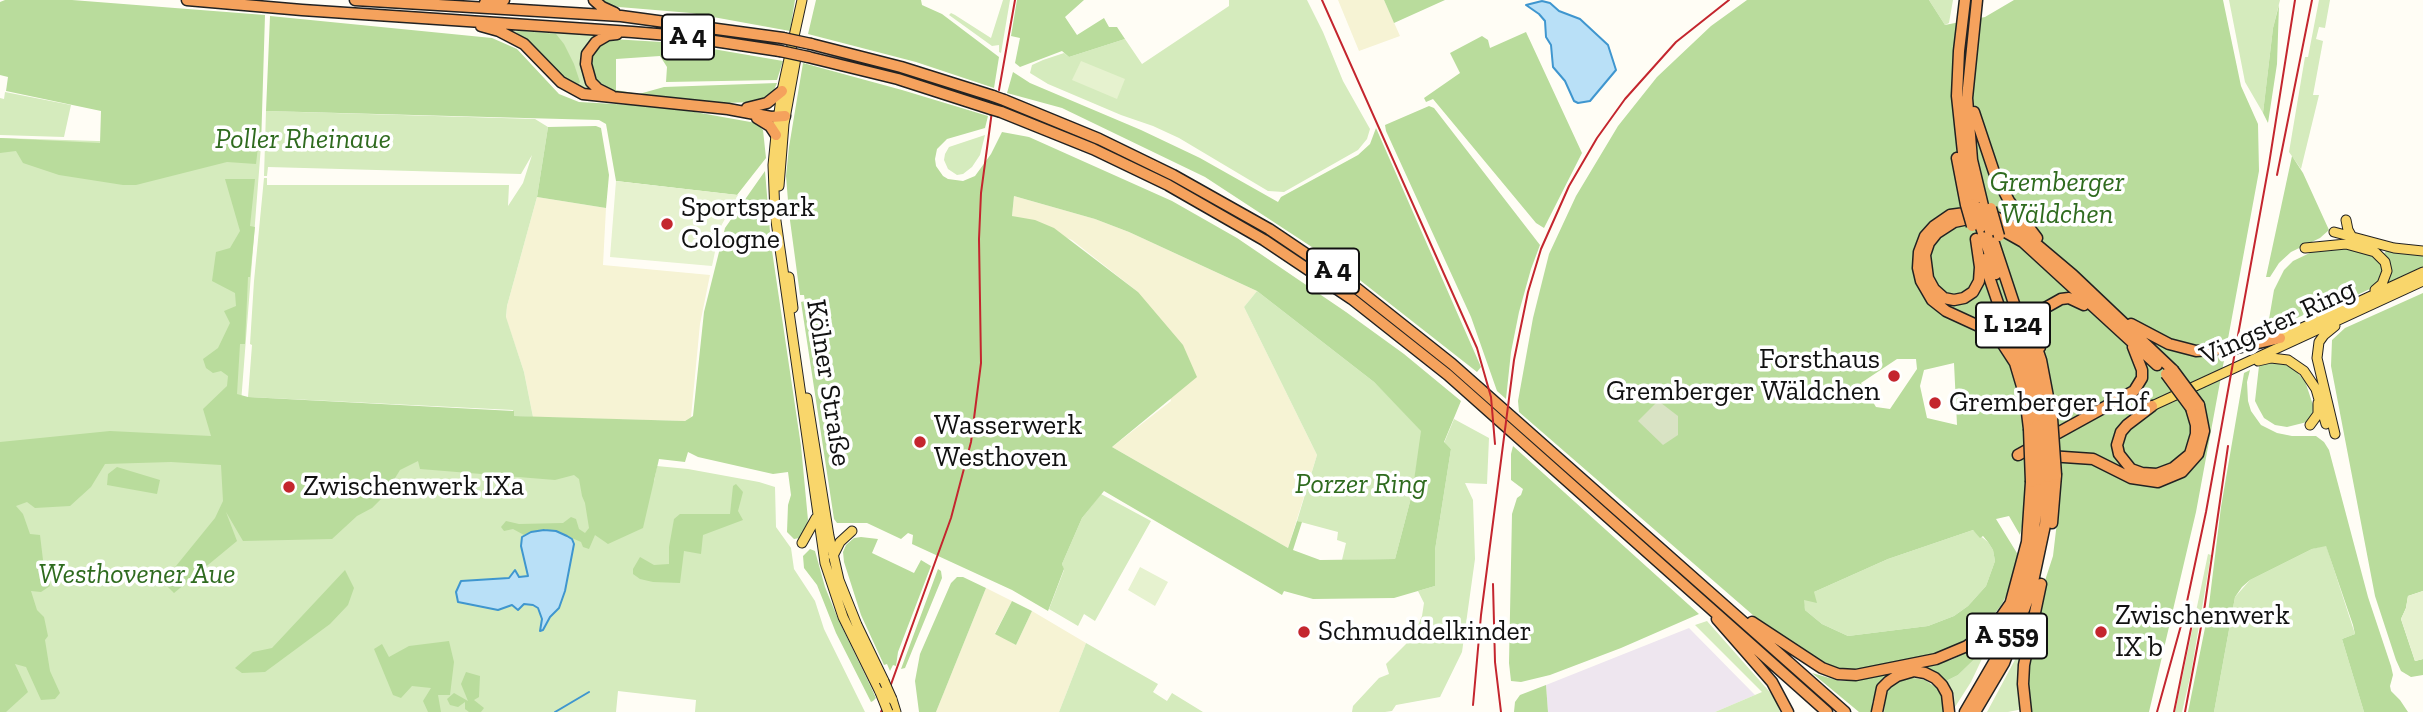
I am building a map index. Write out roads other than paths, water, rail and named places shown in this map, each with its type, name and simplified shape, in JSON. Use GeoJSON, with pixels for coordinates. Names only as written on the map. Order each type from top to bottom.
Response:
{"type":"FeatureCollection","features":[{"type":"Feature","properties":{"kind":"highway","name":"A 4"},"geometry":{"type":"LineString","coordinates":[[187,0],[681,36],[780,51],[898,79],[996,110],[1084,145],[1168,185],[1264,240],[1319,275],[1385,324],[1448,375],[1827,712]]}},
{"type":"Feature","properties":{"kind":"highway","name":"A 4"},"geometry":{"type":"LineString","coordinates":[[355,0],[621,16],[783,38],[901,66],[999,98],[1098,139],[1173,175],[1269,229],[1392,314],[1452,363],[1845,712]]}},
{"type":"Feature","properties":{"kind":"highway"},"geometry":{"type":"LineString","coordinates":[[465,7],[504,0]]}},
{"type":"Feature","properties":{"kind":"highway"},"geometry":{"type":"LineString","coordinates":[[594,0],[602,8],[621,16]]}},
{"type":"Feature","properties":{"kind":"highway"},"geometry":{"type":"LineString","coordinates":[[1965,0],[1966,36],[1979,159],[1978,206]]}},
{"type":"Feature","properties":{"kind":"highway"},"geometry":{"type":"LineString","coordinates":[[1977,0],[1966,36],[1957,96],[1955,145],[1985,230],[2041,360]]}},
{"type":"Feature","properties":{"kind":"highway"},"geometry":{"type":"LineString","coordinates":[[458,20],[499,31],[524,44],[571,89],[583,94],[747,111],[772,109],[781,115]]}},
{"type":"Feature","properties":{"kind":"highway"},"geometry":{"type":"LineString","coordinates":[[618,98],[598,89],[591,82],[587,73],[587,54],[602,38],[632,32]]}},
{"type":"Feature","properties":{"kind":"highway"},"geometry":{"type":"LineString","coordinates":[[1970,59],[1968,132],[1978,206],[1985,230]]}},
{"type":"Feature","properties":{"kind":"highway"},"geometry":{"type":"LineString","coordinates":[[747,111],[767,103],[782,92]]}},
{"type":"Feature","properties":{"kind":"highway"},"geometry":{"type":"LineString","coordinates":[[747,111],[768,124],[776,135]]}},
{"type":"Feature","properties":{"kind":"highway"},"geometry":{"type":"LineString","coordinates":[[1974,112],[1994,172],[2008,199],[2050,254],[2130,341],[2169,372]]}},
{"type":"Feature","properties":{"kind":"highway"},"geometry":{"type":"LineString","coordinates":[[2036,555],[2044,479],[2041,423],[2026,400],[2015,363],[2002,342],[1983,328],[1946,311],[1933,300],[1926,291],[1918,268],[1919,252],[1925,236],[1934,226],[1950,215],[1971,211],[1989,214],[2006,222],[2050,254]]}},
{"type":"Feature","properties":{"kind":"highway"},"geometry":{"type":"LineString","coordinates":[[1976,239],[1979,281],[1973,292],[1964,298],[1944,298],[1934,289],[1928,278],[1925,255],[1929,243],[1937,233],[1954,222],[1972,218],[1998,226],[2023,242],[2105,312],[2169,372],[2195,406],[2204,431],[2198,454],[2182,472],[2158,482],[2131,478],[2093,459],[2042,455]]}},
{"type":"Feature","properties":{"kind":"highway"},"geometry":{"type":"LineString","coordinates":[[1976,239],[1985,230]]}},
{"type":"Feature","properties":{"kind":"highway","name":"L 124"},"geometry":{"type":"LineString","coordinates":[[1985,230],[2031,355],[2041,423]]}},
{"type":"Feature","properties":{"kind":"highway"},"geometry":{"type":"LineString","coordinates":[[1976,239],[2014,349],[2026,400]]}},
{"type":"Feature","properties":{"kind":"highway"},"geometry":{"type":"LineString","coordinates":[[2025,712],[2024,665],[2049,548],[2041,423],[2039,332],[2045,308],[2061,299],[2069,298],[2105,312],[2155,338],[2196,351],[2238,348],[2280,338]]}},
{"type":"Feature","properties":{"kind":"highway"},"geometry":{"type":"LineString","coordinates":[[2018,455],[2134,391],[2142,378],[2142,370],[2130,341]]}},
{"type":"Feature","properties":{"kind":"highway"},"geometry":{"type":"LineString","coordinates":[[2152,406],[2120,432],[2118,445],[2119,454],[2131,469],[2157,474],[2173,468],[2190,454],[2196,434],[2195,406]]}},
{"type":"Feature","properties":{"kind":"highway"},"geometry":{"type":"LineString","coordinates":[[1958,712],[2000,636],[2044,479]]}},
{"type":"Feature","properties":{"kind":"highway","name":"A 559"},"geometry":{"type":"LineString","coordinates":[[1965,712],[1990,673],[2036,555]]}},
{"type":"Feature","properties":{"kind":"highway","name":"A 559"},"geometry":{"type":"LineString","coordinates":[[1975,712],[1997,677],[2012,643],[2031,591],[2036,555]]}},
{"type":"Feature","properties":{"kind":"highway"},"geometry":{"type":"LineString","coordinates":[[1983,712],[2020,643],[2038,595]]}},
{"type":"Feature","properties":{"kind":"highway"},"geometry":{"type":"LineString","coordinates":[[1706,602],[1719,624],[1772,682],[1788,712]]}},
{"type":"Feature","properties":{"kind":"highway"},"geometry":{"type":"LineString","coordinates":[[1731,610],[1822,668],[1838,674],[1856,675],[1936,659],[1959,649],[1987,632],[2010,604]]}},
{"type":"Feature","properties":{"kind":"highway"},"geometry":{"type":"LineString","coordinates":[[1877,712],[1882,688],[1897,676],[1914,671],[1925,673],[1942,685],[1947,694],[1949,712]]}},
{"type":"Feature","properties":{"kind":"highway"},"geometry":{"type":"LineString","coordinates":[[1828,696],[1852,712]]}},
{"type":"Feature","properties":{"kind":"main road","name":"Kölner Straße"},"geometry":{"type":"LineString","coordinates":[[802,0],[782,92],[780,212],[833,556],[848,603],[897,712]]}},
{"type":"Feature","properties":{"kind":"main road","name":"Kölner Straße"},"geometry":{"type":"LineString","coordinates":[[808,0],[776,135],[773,165],[775,214],[825,563],[835,598],[888,712]]}},
{"type":"Feature","properties":{"kind":"main road"},"geometry":{"type":"LineString","coordinates":[[2346,220],[2349,242]]}},
{"type":"Feature","properties":{"kind":"main road"},"geometry":{"type":"LineString","coordinates":[[2349,242],[2375,252],[2385,262],[2387,271],[2382,284],[2363,300]]}},
{"type":"Feature","properties":{"kind":"main road"},"geometry":{"type":"LineString","coordinates":[[2305,248],[2349,242],[2423,251]]}},
{"type":"Feature","properties":{"kind":"main road","name":"Vingster Ring"},"geometry":{"type":"LineString","coordinates":[[2280,338],[2423,272]]}},
{"type":"Feature","properties":{"kind":"main road","name":"Vingster Ring"},"geometry":{"type":"LineString","coordinates":[[2152,406],[2423,281]]}},
{"type":"Feature","properties":{"kind":"main road"},"geometry":{"type":"LineString","coordinates":[[2246,363],[2271,358],[2288,360],[2304,371],[2313,384],[2330,425],[2317,349],[2324,335],[2357,311]]}},
{"type":"Feature","properties":{"kind":"main road"},"geometry":{"type":"LineString","coordinates":[[2310,425],[2318,414],[2319,407],[2313,384]]}},
{"type":"Feature","properties":{"kind":"main road"},"geometry":{"type":"LineString","coordinates":[[802,543],[809,535],[817,516]]}},
{"type":"Feature","properties":{"kind":"main road"},"geometry":{"type":"LineString","coordinates":[[833,556],[840,542],[852,531]]}},
{"type":"Feature","properties":{"kind":"water"},"geometry":{"type":"Polygon","coordinates":[[[1542,1],[1580,19],[1608,45],[1616,70],[1590,101],[1574,101],[1565,81],[1553,67],[1545,21],[1526,5],[1542,1]]]}},
{"type":"Feature","properties":{"kind":"water"},"geometry":{"type":"Polygon","coordinates":[[[544,530],[567,536],[574,544],[559,608],[543,630],[540,631],[542,619],[538,608],[533,605],[524,604],[518,610],[512,605],[498,610],[458,602],[456,592],[461,581],[509,578],[515,570],[519,577],[528,576],[521,546],[522,537],[544,530]]]}},
{"type":"Feature","properties":{"kind":"waterway"},"geometry":{"type":"LineString","coordinates":[[555,712],[589,692]]}},
{"type":"Feature","properties":{"kind":"tram line"},"geometry":{"type":"LineString","coordinates":[[999,90],[1015,0]]}},
{"type":"Feature","properties":{"kind":"tram line"},"geometry":{"type":"LineString","coordinates":[[881,712],[951,518],[971,442],[981,363],[981,193],[992,111]]}},
{"type":"Feature","properties":{"kind":"railway"},"geometry":{"type":"LineString","coordinates":[[1322,0],[1477,348],[1491,397],[1495,444]]}},
{"type":"Feature","properties":{"kind":"railway"},"geometry":{"type":"LineString","coordinates":[[1473,705],[1481,615],[1514,360],[1528,292],[1541,249],[1569,186],[1597,138],[1625,99],[1676,42],[1729,0]]}},
{"type":"Feature","properties":{"kind":"railway"},"geometry":{"type":"LineString","coordinates":[[2157,712],[2185,611],[2206,512],[2269,164],[2295,0]]}},
{"type":"Feature","properties":{"kind":"railway"},"geometry":{"type":"LineString","coordinates":[[2277,175],[2312,0]]}},
{"type":"Feature","properties":{"kind":"railway"},"geometry":{"type":"LineString","coordinates":[[2185,712],[2204,611],[2228,446]]}},
{"type":"Feature","properties":{"kind":"railway"},"geometry":{"type":"LineString","coordinates":[[1493,584],[1495,662],[1501,712]]}},
{"type":"Feature","properties":{"kind":"railway"},"geometry":{"type":"LineString","coordinates":[[2174,712],[2195,609]]}},
{"type":"Feature","properties":{"kind":"place","name":"Sportspark Cologne"},"geometry":{"type":"Point","coordinates":[667,224]}},
{"type":"Feature","properties":{"kind":"place","name":"Forsthaus Gremberger Wäldchen"},"geometry":{"type":"Point","coordinates":[1894,376]}},
{"type":"Feature","properties":{"kind":"place","name":"Gremberger Hof"},"geometry":{"type":"Point","coordinates":[1935,403]}},
{"type":"Feature","properties":{"kind":"place","name":"Wasserwerk Westhoven"},"geometry":{"type":"Point","coordinates":[920,442]}},
{"type":"Feature","properties":{"kind":"place","name":"Zwischenwerk IXa"},"geometry":{"type":"Point","coordinates":[289,487]}},
{"type":"Feature","properties":{"kind":"place","name":"Schmuddelkinder"},"geometry":{"type":"Point","coordinates":[1304,632]}},
{"type":"Feature","properties":{"kind":"place","name":"Zwischenwerk IX b"},"geometry":{"type":"Point","coordinates":[2101,632]}},
{"type":"Feature","properties":{"kind":"park label","name":"Poller Rheinaue"},"geometry":{"type":"Point","coordinates":[303,140]}},
{"type":"Feature","properties":{"kind":"park label","name":"Gremberger Wäldchen"},"geometry":{"type":"Point","coordinates":[2057,199]}},
{"type":"Feature","properties":{"kind":"park label","name":"Porzer Ring"},"geometry":{"type":"Point","coordinates":[1361,485]}},
{"type":"Feature","properties":{"kind":"park label","name":"Westhovener Aue"},"geometry":{"type":"Point","coordinates":[137,575]}}]}
